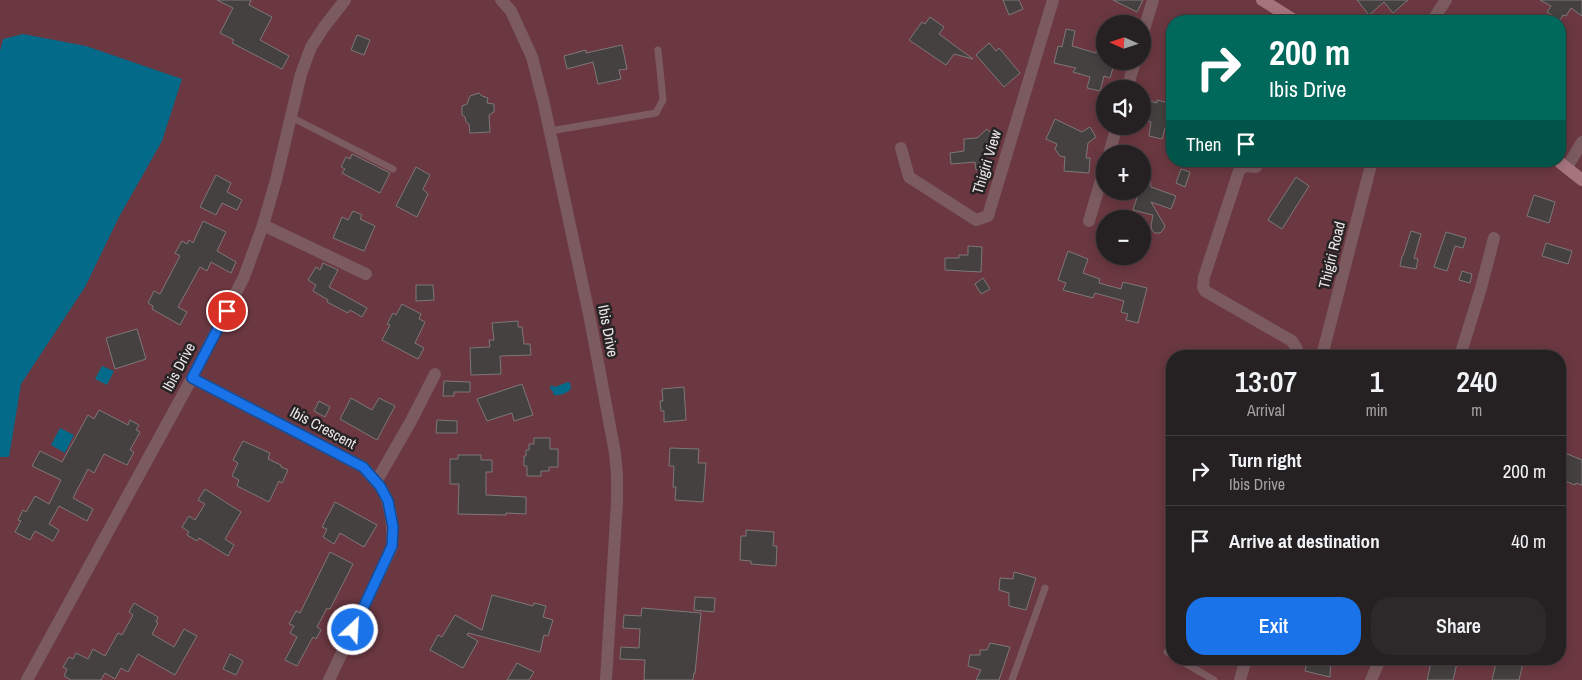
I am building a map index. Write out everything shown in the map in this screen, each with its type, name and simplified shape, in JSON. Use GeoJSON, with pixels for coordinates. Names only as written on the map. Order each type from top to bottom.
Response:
{"type":"FeatureCollection","features":[{"type":"Feature","properties":{"kind":"street","name":"Ibis Drive"},"geometry":{"type":"LineString","coordinates":[[27,680],[192,378],[244,277],[263,225],[276,180],[301,74],[312,47],[324,27],[345,0]]}},
{"type":"Feature","properties":{"kind":"street","name":"Ibis Drive"},"geometry":{"type":"LineString","coordinates":[[501,0],[511,11],[532,56],[589,314],[614,453],[617,476],[616,522],[606,680]]}},
{"type":"Feature","properties":{"kind":"street","name":"Thigiri View"},"geometry":{"type":"LineString","coordinates":[[901,148],[908,177],[976,220],[988,216],[1053,0]]}},
{"type":"Feature","properties":{"kind":"street"},"geometry":{"type":"LineString","coordinates":[[1148,15],[1153,0]]}},
{"type":"Feature","properties":{"kind":"street"},"geometry":{"type":"LineString","coordinates":[[1262,0],[1286,15]]}},
{"type":"Feature","properties":{"kind":"street"},"geometry":{"type":"LineString","coordinates":[[1436,15],[1446,0]]}},
{"type":"Feature","properties":{"kind":"street"},"geometry":{"type":"LineString","coordinates":[[1566,160],[1582,142]]}},
{"type":"Feature","properties":{"kind":"street"},"geometry":{"type":"LineString","coordinates":[[1244,167],[1240,171],[1204,277],[1203,287],[1205,291],[1292,342],[1297,350]]}},
{"type":"Feature","properties":{"kind":"street","name":"Thigiri Road"},"geometry":{"type":"LineString","coordinates":[[1324,350],[1370,167]]}},
{"type":"Feature","properties":{"kind":"street"},"geometry":{"type":"LineString","coordinates":[[1566,167],[1582,180]]}},
{"type":"Feature","properties":{"kind":"street"},"geometry":{"type":"LineString","coordinates":[[1090,221],[1096,199]]}},
{"type":"Feature","properties":{"kind":"street"},"geometry":{"type":"LineString","coordinates":[[263,225],[366,274]]}},
{"type":"Feature","properties":{"kind":"street"},"geometry":{"type":"LineString","coordinates":[[1462,350],[1494,238]]}},
{"type":"Feature","properties":{"kind":"street"},"geometry":{"type":"LineString","coordinates":[[376,482],[411,422],[435,374]]}},
{"type":"Feature","properties":{"kind":"street","name":"Ibis Crescent"},"geometry":{"type":"LineString","coordinates":[[192,378],[363,467],[376,482],[388,501],[393,527],[392,546],[329,680]]}},
{"type":"Feature","properties":{"kind":"street"},"geometry":{"type":"LineString","coordinates":[[1240,680],[1244,665]]}},
{"type":"Feature","properties":{"kind":"street"},"geometry":{"type":"LineString","coordinates":[[1371,680],[1377,665]]}},
{"type":"Feature","properties":{"kind":"lane"},"geometry":{"type":"LineString","coordinates":[[550,131],[656,113],[663,100],[658,50]]}},
{"type":"Feature","properties":{"kind":"lane"},"geometry":{"type":"LineString","coordinates":[[291,117],[394,169]]}},
{"type":"Feature","properties":{"kind":"lane"},"geometry":{"type":"LineString","coordinates":[[1012,680],[1045,588]]}},
{"type":"Feature","properties":{"kind":"lane"},"geometry":{"type":"LineString","coordinates":[[1188,665],[1214,680]]}},
{"type":"Feature","properties":{"kind":"shaded area"},"geometry":{"type":"Polygon","coordinates":[[[0,0],[1582,0],[1582,680],[0,680],[0,0]]]}},
{"type":"Feature","properties":{"kind":"water"},"geometry":{"type":"Polygon","coordinates":[[[23,34],[86,46],[182,79],[162,141],[119,217],[85,287],[21,384],[9,457],[0,457],[0,51],[3,39],[23,34]]]}},
{"type":"Feature","properties":{"kind":"water"},"geometry":{"type":"Polygon","coordinates":[[[102,366],[114,371],[107,385],[95,379],[102,366]]]}},
{"type":"Feature","properties":{"kind":"water"},"geometry":{"type":"Polygon","coordinates":[[[568,382],[571,388],[564,394],[554,395],[550,389],[551,385],[555,387],[568,382]]]}},
{"type":"Feature","properties":{"kind":"water"},"geometry":{"type":"Polygon","coordinates":[[[60,428],[74,435],[65,453],[51,445],[60,428]]]}},
{"type":"Feature","properties":{"kind":"building"},"geometry":{"type":"Polygon","coordinates":[[[217,0],[251,0],[249,5],[272,17],[260,40],[289,56],[282,69],[232,43],[234,40],[220,33],[233,8],[217,0]]]}},
{"type":"Feature","properties":{"kind":"building"},"geometry":{"type":"Polygon","coordinates":[[[1003,0],[1019,0],[1023,9],[1009,15],[1003,0]]]}},
{"type":"Feature","properties":{"kind":"building"},"geometry":{"type":"Polygon","coordinates":[[[1113,0],[1143,0],[1137,12],[1113,0]]]}},
{"type":"Feature","properties":{"kind":"building"},"geometry":{"type":"Polygon","coordinates":[[[1357,0],[1408,0],[1393,13],[1384,2],[1369,15],[1357,0]]]}},
{"type":"Feature","properties":{"kind":"building"},"geometry":{"type":"Polygon","coordinates":[[[1540,0],[1582,0],[1582,16],[1571,8],[1566,16],[1552,15],[1547,12],[1551,6],[1540,0]]]}},
{"type":"Feature","properties":{"kind":"building"},"geometry":{"type":"Polygon","coordinates":[[[930,17],[944,27],[939,34],[973,59],[954,54],[946,65],[909,40],[922,22],[925,24],[930,17]]]}},
{"type":"Feature","properties":{"kind":"building"},"geometry":{"type":"Polygon","coordinates":[[[1066,29],[1075,31],[1072,46],[1096,53],[1096,70],[1112,70],[1110,78],[1104,76],[1103,80],[1096,80],[1096,90],[1087,88],[1090,77],[1073,72],[1076,68],[1054,63],[1058,46],[1062,47],[1066,29]]]}},
{"type":"Feature","properties":{"kind":"building"},"geometry":{"type":"Polygon","coordinates":[[[357,35],[370,40],[364,55],[351,50],[357,35]]]}},
{"type":"Feature","properties":{"kind":"building"},"geometry":{"type":"Polygon","coordinates":[[[989,43],[996,51],[999,48],[1020,73],[1004,87],[976,55],[989,43]]]}},
{"type":"Feature","properties":{"kind":"building"},"geometry":{"type":"Polygon","coordinates":[[[622,45],[627,69],[619,70],[621,79],[598,84],[593,62],[567,69],[564,56],[586,50],[586,53],[622,45]]]}},
{"type":"Feature","properties":{"kind":"building"},"geometry":{"type":"Polygon","coordinates":[[[479,93],[488,98],[487,103],[494,104],[494,112],[489,115],[490,132],[470,133],[469,124],[462,115],[462,106],[467,104],[470,96],[479,93]]]}},
{"type":"Feature","properties":{"kind":"building"},"geometry":{"type":"Polygon","coordinates":[[[1157,100],[1166,102],[1166,128],[1162,139],[1149,136],[1151,135],[1151,101],[1157,103],[1157,100]]]}},
{"type":"Feature","properties":{"kind":"building"},"geometry":{"type":"Polygon","coordinates":[[[1055,119],[1082,132],[1090,127],[1096,137],[1088,143],[1086,158],[1090,158],[1089,173],[1064,171],[1065,157],[1060,156],[1055,149],[1057,144],[1046,139],[1055,119]]]}},
{"type":"Feature","properties":{"kind":"building"},"geometry":{"type":"Polygon","coordinates":[[[987,129],[994,137],[986,143],[988,170],[976,170],[975,162],[951,164],[950,153],[964,151],[964,139],[977,138],[987,129]]]}},
{"type":"Feature","properties":{"kind":"building"},"geometry":{"type":"Polygon","coordinates":[[[352,154],[390,173],[380,193],[342,173],[345,169],[341,167],[346,157],[350,159],[352,154]]]}},
{"type":"Feature","properties":{"kind":"building"},"geometry":{"type":"Polygon","coordinates":[[[416,167],[430,175],[423,189],[428,194],[417,217],[396,206],[416,167]]]}},
{"type":"Feature","properties":{"kind":"building"},"geometry":{"type":"Polygon","coordinates":[[[1181,169],[1190,172],[1185,187],[1176,183],[1181,169]]]}},
{"type":"Feature","properties":{"kind":"building"},"geometry":{"type":"Polygon","coordinates":[[[216,175],[231,183],[227,192],[242,200],[237,210],[222,203],[216,215],[200,207],[216,175]]]}},
{"type":"Feature","properties":{"kind":"building"},"geometry":{"type":"Polygon","coordinates":[[[1296,177],[1309,186],[1282,229],[1268,220],[1296,177]]]}},
{"type":"Feature","properties":{"kind":"building"},"geometry":{"type":"Polygon","coordinates":[[[1151,187],[1176,196],[1171,209],[1151,202],[1165,226],[1160,233],[1155,233],[1152,230],[1153,215],[1151,214],[1151,210],[1133,210],[1136,200],[1151,200],[1151,187]]]}},
{"type":"Feature","properties":{"kind":"building"},"geometry":{"type":"Polygon","coordinates":[[[1534,195],[1555,202],[1549,223],[1527,216],[1534,195]]]}},
{"type":"Feature","properties":{"kind":"building"},"geometry":{"type":"Polygon","coordinates":[[[353,211],[362,215],[360,219],[375,226],[364,251],[333,238],[342,217],[348,220],[353,211]]]}},
{"type":"Feature","properties":{"kind":"building"},"geometry":{"type":"Polygon","coordinates":[[[203,221],[226,232],[217,251],[236,262],[231,273],[211,262],[207,271],[200,267],[178,307],[187,312],[180,325],[152,309],[153,306],[148,303],[154,291],[160,294],[180,256],[175,253],[182,241],[187,244],[189,240],[193,243],[203,221]]]}},
{"type":"Feature","properties":{"kind":"building"},"geometry":{"type":"Polygon","coordinates":[[[1411,231],[1421,234],[1414,258],[1418,259],[1416,269],[1400,266],[1411,231]]]}},
{"type":"Feature","properties":{"kind":"building"},"geometry":{"type":"Polygon","coordinates":[[[1446,232],[1466,238],[1463,248],[1455,246],[1447,271],[1434,267],[1446,232]]]}},
{"type":"Feature","properties":{"kind":"building"},"geometry":{"type":"Polygon","coordinates":[[[1546,243],[1572,251],[1568,264],[1542,256],[1546,243]]]}},
{"type":"Feature","properties":{"kind":"building"},"geometry":{"type":"Polygon","coordinates":[[[968,246],[982,247],[981,272],[945,270],[945,258],[959,258],[959,255],[968,255],[968,246]]]}},
{"type":"Feature","properties":{"kind":"building"},"geometry":{"type":"Polygon","coordinates":[[[1068,251],[1088,259],[1083,273],[1100,279],[1099,283],[1121,289],[1123,282],[1147,288],[1138,323],[1126,320],[1128,314],[1121,312],[1124,301],[1095,293],[1093,298],[1063,290],[1066,283],[1058,280],[1068,251]]]}},
{"type":"Feature","properties":{"kind":"building"},"geometry":{"type":"Polygon","coordinates":[[[323,263],[338,270],[329,287],[367,308],[362,317],[350,310],[348,313],[327,302],[328,300],[313,291],[316,285],[308,280],[316,267],[320,270],[323,263]]]}},
{"type":"Feature","properties":{"kind":"building"},"geometry":{"type":"Polygon","coordinates":[[[1462,271],[1472,274],[1470,283],[1459,280],[1462,271]]]}},
{"type":"Feature","properties":{"kind":"building"},"geometry":{"type":"Polygon","coordinates":[[[983,278],[990,289],[981,294],[975,284],[983,278]]]}},
{"type":"Feature","properties":{"kind":"building"},"geometry":{"type":"Polygon","coordinates":[[[416,285],[433,285],[434,300],[416,301],[416,285]]]}},
{"type":"Feature","properties":{"kind":"building"},"geometry":{"type":"Polygon","coordinates":[[[402,304],[421,314],[419,319],[425,322],[415,343],[424,348],[418,359],[382,340],[390,325],[387,324],[393,313],[396,315],[402,304]]]}},
{"type":"Feature","properties":{"kind":"building"},"geometry":{"type":"Polygon","coordinates":[[[518,321],[518,327],[522,327],[524,344],[530,344],[531,355],[500,356],[501,374],[471,375],[470,348],[490,347],[489,340],[494,340],[492,323],[518,321]]]}},
{"type":"Feature","properties":{"kind":"building"},"geometry":{"type":"Polygon","coordinates":[[[137,329],[146,359],[115,369],[106,338],[137,329]]]}},
{"type":"Feature","properties":{"kind":"building"},"geometry":{"type":"Polygon","coordinates":[[[444,381],[470,382],[470,392],[454,392],[454,396],[443,396],[444,381]]]}},
{"type":"Feature","properties":{"kind":"building"},"geometry":{"type":"Polygon","coordinates":[[[522,384],[533,415],[514,421],[512,413],[487,421],[477,399],[522,384]]]}},
{"type":"Feature","properties":{"kind":"building"},"geometry":{"type":"Polygon","coordinates":[[[684,387],[686,420],[664,422],[664,411],[661,411],[660,401],[663,401],[662,389],[684,387]]]}},
{"type":"Feature","properties":{"kind":"building"},"geometry":{"type":"Polygon","coordinates":[[[351,398],[372,410],[379,398],[395,406],[377,440],[340,419],[351,398]]]}},
{"type":"Feature","properties":{"kind":"building"},"geometry":{"type":"Polygon","coordinates":[[[319,401],[330,407],[325,417],[314,411],[319,401]]]}},
{"type":"Feature","properties":{"kind":"building"},"geometry":{"type":"Polygon","coordinates":[[[99,410],[128,425],[130,420],[139,425],[136,430],[140,432],[130,450],[134,452],[127,465],[104,454],[94,473],[88,469],[73,498],[93,509],[87,521],[59,506],[49,524],[59,530],[53,541],[35,531],[30,540],[15,532],[21,521],[18,520],[23,510],[26,512],[35,496],[49,504],[61,480],[32,466],[40,451],[62,462],[88,415],[94,419],[99,410]]]}},
{"type":"Feature","properties":{"kind":"building"},"geometry":{"type":"Polygon","coordinates":[[[437,420],[457,421],[457,433],[436,433],[437,420]]]}},
{"type":"Feature","properties":{"kind":"building"},"geometry":{"type":"Polygon","coordinates":[[[534,438],[550,438],[550,449],[558,449],[558,467],[549,467],[549,471],[541,471],[541,476],[527,476],[524,456],[526,456],[526,450],[529,450],[529,444],[534,444],[534,438]]]}},
{"type":"Feature","properties":{"kind":"building"},"geometry":{"type":"Polygon","coordinates":[[[243,441],[270,453],[268,459],[288,470],[282,483],[279,481],[269,502],[237,486],[239,480],[232,476],[238,463],[233,460],[243,441]]]}},
{"type":"Feature","properties":{"kind":"building"},"geometry":{"type":"Polygon","coordinates":[[[670,448],[699,449],[698,463],[706,463],[703,502],[675,500],[676,487],[673,487],[674,466],[669,466],[670,448]]]}},
{"type":"Feature","properties":{"kind":"building"},"geometry":{"type":"Polygon","coordinates":[[[1566,453],[1582,460],[1582,485],[1576,483],[1575,485],[1566,481],[1566,453]]]}},
{"type":"Feature","properties":{"kind":"building"},"geometry":{"type":"Polygon","coordinates":[[[458,455],[481,455],[481,460],[492,460],[492,472],[486,472],[486,495],[526,497],[526,514],[458,514],[459,484],[450,484],[450,459],[458,459],[458,455]]]}},
{"type":"Feature","properties":{"kind":"building"},"geometry":{"type":"Polygon","coordinates":[[[205,489],[241,512],[225,539],[234,545],[228,556],[199,538],[197,541],[187,535],[189,532],[182,527],[189,516],[195,520],[205,504],[198,500],[205,489]]]}},
{"type":"Feature","properties":{"kind":"building"},"geometry":{"type":"Polygon","coordinates":[[[335,502],[377,525],[364,547],[340,533],[334,544],[323,537],[327,529],[322,527],[335,502]]]}},
{"type":"Feature","properties":{"kind":"building"},"geometry":{"type":"Polygon","coordinates":[[[746,530],[774,532],[773,546],[777,546],[776,566],[751,564],[751,561],[740,560],[741,536],[746,536],[746,530]]]}},
{"type":"Feature","properties":{"kind":"building"},"geometry":{"type":"Polygon","coordinates":[[[330,552],[353,564],[330,609],[327,608],[317,627],[321,630],[316,639],[313,637],[297,666],[285,660],[297,637],[290,633],[294,626],[289,624],[296,611],[300,613],[330,552]]]}},
{"type":"Feature","properties":{"kind":"building"},"geometry":{"type":"Polygon","coordinates":[[[1014,572],[1036,578],[1026,610],[1009,606],[1009,593],[999,590],[1000,578],[1013,579],[1014,572]]]}},
{"type":"Feature","properties":{"kind":"building"},"geometry":{"type":"Polygon","coordinates":[[[492,595],[533,606],[534,603],[546,606],[543,617],[553,620],[548,636],[544,635],[540,652],[468,633],[467,635],[478,641],[463,668],[430,650],[438,635],[442,637],[455,615],[482,630],[492,595]]]}},
{"type":"Feature","properties":{"kind":"building"},"geometry":{"type":"Polygon","coordinates":[[[695,597],[715,598],[714,612],[694,610],[695,597]]]}},
{"type":"Feature","properties":{"kind":"building"},"geometry":{"type":"Polygon","coordinates":[[[134,603],[158,617],[156,622],[158,623],[152,634],[174,647],[184,629],[197,636],[175,675],[138,654],[128,672],[121,668],[115,679],[105,673],[101,680],[71,680],[64,676],[67,669],[63,667],[69,657],[73,659],[76,653],[88,659],[93,649],[105,656],[118,633],[122,635],[133,615],[129,612],[134,603]]]}},
{"type":"Feature","properties":{"kind":"building"},"geometry":{"type":"Polygon","coordinates":[[[642,608],[701,613],[693,680],[644,680],[645,660],[620,659],[621,647],[639,648],[640,629],[623,628],[624,615],[641,616],[642,608]]]}},
{"type":"Feature","properties":{"kind":"building"},"geometry":{"type":"Polygon","coordinates":[[[990,643],[1010,647],[999,680],[976,680],[981,670],[968,666],[970,655],[980,655],[980,650],[987,650],[990,643]]]}},
{"type":"Feature","properties":{"kind":"building"},"geometry":{"type":"Polygon","coordinates":[[[230,654],[243,661],[236,675],[223,669],[230,654]]]}},
{"type":"Feature","properties":{"kind":"building"},"geometry":{"type":"Polygon","coordinates":[[[517,663],[534,672],[529,680],[507,680],[517,663]]]}},
{"type":"Feature","properties":{"kind":"building"},"geometry":{"type":"Polygon","coordinates":[[[1306,665],[1331,665],[1330,677],[1305,671],[1306,665]]]}},
{"type":"Feature","properties":{"kind":"building"},"geometry":{"type":"Polygon","coordinates":[[[1431,665],[1457,665],[1453,680],[1427,680],[1431,665]]]}},
{"type":"Feature","properties":{"kind":"building"},"geometry":{"type":"Polygon","coordinates":[[[1496,665],[1523,665],[1519,680],[1492,680],[1496,665]]]}},
{"type":"Feature","properties":{"kind":"route"},"geometry":{"type":"LineString","coordinates":[[227,311],[192,378],[363,467],[380,486],[388,501],[393,527],[392,546],[353,630]]}}]}
